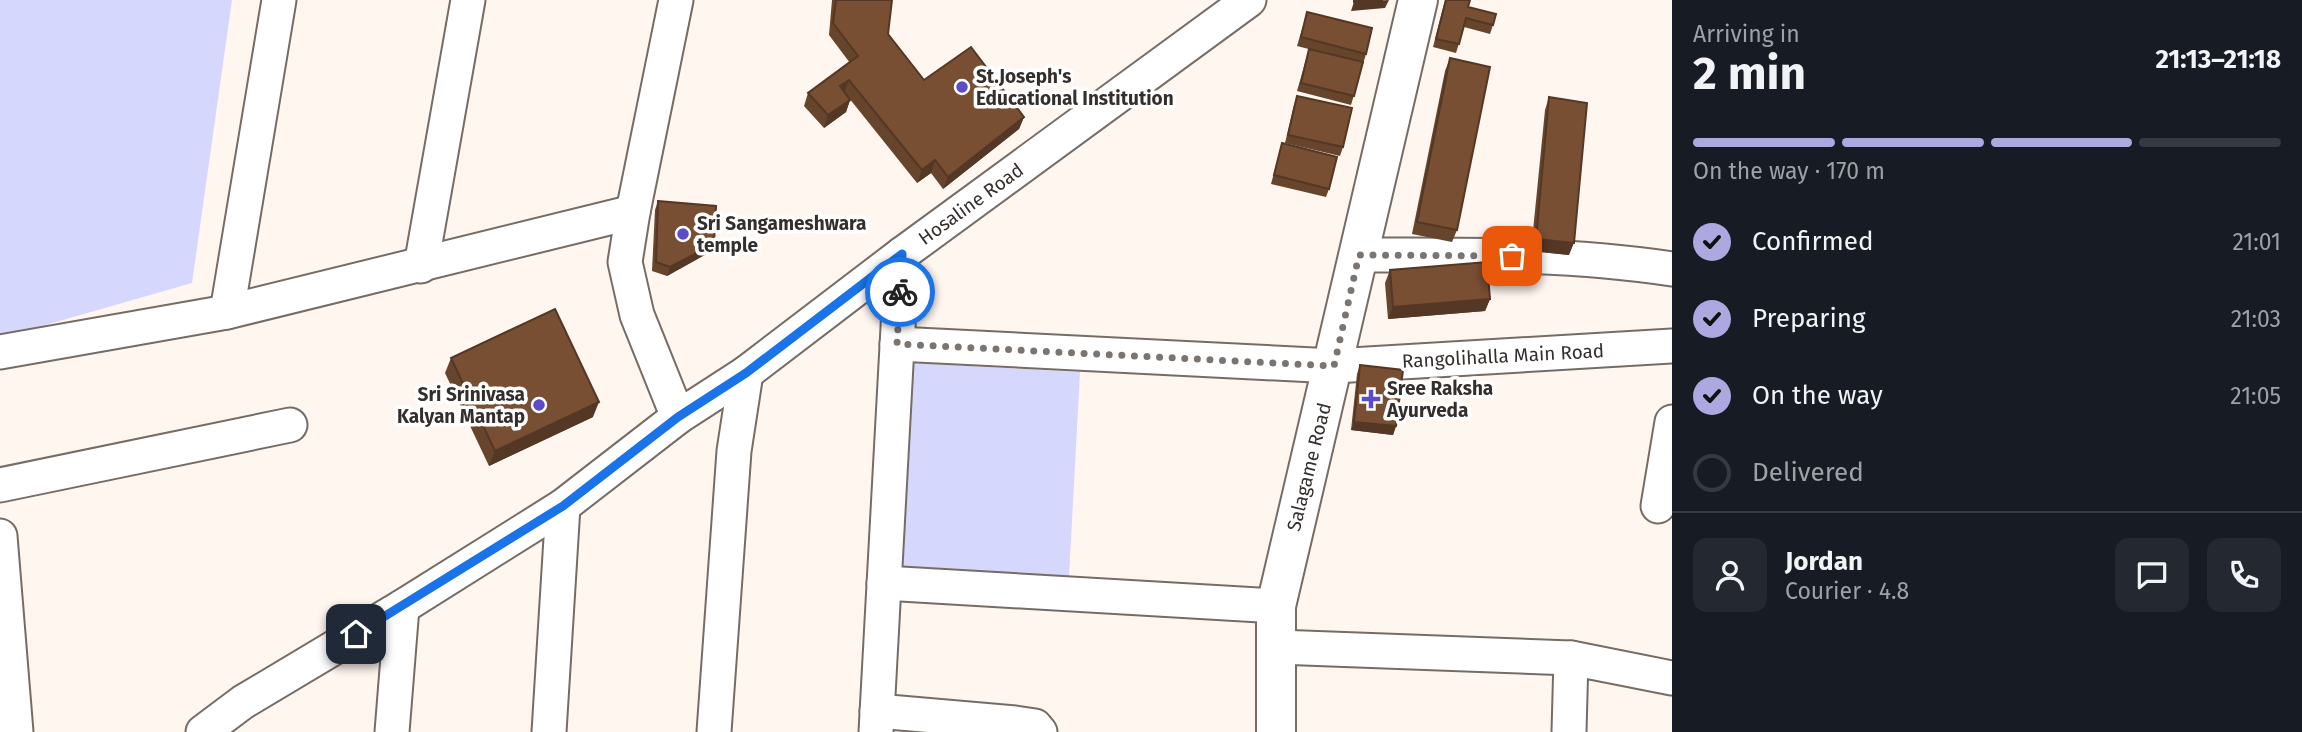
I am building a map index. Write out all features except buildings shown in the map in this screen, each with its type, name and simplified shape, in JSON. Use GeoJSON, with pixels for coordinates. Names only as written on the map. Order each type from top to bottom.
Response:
{"type":"FeatureCollection","features":[{"type":"Feature","properties":{"kind":"main road","name":"Salagame Road"},"geometry":{"type":"LineString","coordinates":[[1276,732],[1276,606],[1419,0]]}},
{"type":"Feature","properties":{"kind":"street"},"geometry":{"type":"LineString","coordinates":[[227,312],[279,0]]}},
{"type":"Feature","properties":{"kind":"street"},"geometry":{"type":"LineString","coordinates":[[421,266],[468,0]]}},
{"type":"Feature","properties":{"kind":"street"},"geometry":{"type":"LineString","coordinates":[[676,0],[625,261],[637,315],[678,417]]}},
{"type":"Feature","properties":{"kind":"street","name":"Hosaline Road"},"geometry":{"type":"LineString","coordinates":[[203,732],[241,717],[402,607],[563,506],[678,417],[746,373],[902,254],[1249,0]]}},
{"type":"Feature","properties":{"kind":"street"},"geometry":{"type":"LineString","coordinates":[[0,352],[227,312],[634,212]]}},
{"type":"Feature","properties":{"kind":"street"},"geometry":{"type":"LineString","coordinates":[[902,254],[876,722],[1015,723],[1035,726],[1040,732]]}},
{"type":"Feature","properties":{"kind":"street"},"geometry":{"type":"LineString","coordinates":[[1359,255],[1538,256],[1603,260],[1672,269]]}},
{"type":"Feature","properties":{"kind":"street","name":"Rangolihalla Main Road"},"geometry":{"type":"LineString","coordinates":[[897,344],[1334,366],[1672,345]]}},
{"type":"Feature","properties":{"kind":"street"},"geometry":{"type":"LineString","coordinates":[[714,732],[734,451],[746,373]]}},
{"type":"Feature","properties":{"kind":"street"},"geometry":{"type":"LineString","coordinates":[[1658,506],[1672,422]]}},
{"type":"Feature","properties":{"kind":"street"},"geometry":{"type":"LineString","coordinates":[[0,485],[290,425]]}},
{"type":"Feature","properties":{"kind":"street"},"geometry":{"type":"LineString","coordinates":[[549,732],[563,506]]}},
{"type":"Feature","properties":{"kind":"street"},"geometry":{"type":"LineString","coordinates":[[0,536],[16,732]]}},
{"type":"Feature","properties":{"kind":"street"},"geometry":{"type":"LineString","coordinates":[[884,583],[1276,606]]}},
{"type":"Feature","properties":{"kind":"street"},"geometry":{"type":"LineString","coordinates":[[392,732],[402,607]]}},
{"type":"Feature","properties":{"kind":"street"},"geometry":{"type":"LineString","coordinates":[[1277,647],[1571,658],[1672,678]]}},
{"type":"Feature","properties":{"kind":"street"},"geometry":{"type":"LineString","coordinates":[[1569,732],[1571,658]]}},
{"type":"Feature","properties":{"kind":"shaded area"},"geometry":{"type":"Polygon","coordinates":[[[0,0],[232,0],[192,283],[0,338],[0,0]]]}},
{"type":"Feature","properties":{"kind":"shaded area"},"geometry":{"type":"Polygon","coordinates":[[[913,363],[1080,372],[1069,577],[902,568],[913,363]]]}},
{"type":"Feature","properties":{"kind":"way so far"},"geometry":{"type":"LineString","coordinates":[[900,292],[897,344],[1334,366],[1359,255],[1512,256]]}},
{"type":"Feature","properties":{"kind":"place","name":"St.Joseph's Educational Institution"},"geometry":{"type":"Point","coordinates":[962,87]}},
{"type":"Feature","properties":{"kind":"place","name":"Sri Sangameshwara temple"},"geometry":{"type":"Point","coordinates":[683,234]}},
{"type":"Feature","properties":{"kind":"place","name":"Sree Raksha Ayurveda"},"geometry":{"type":"Point","coordinates":[1371,399]}},
{"type":"Feature","properties":{"kind":"place","name":"Sri Srinivasa Kalyan Mantap"},"geometry":{"type":"Point","coordinates":[539,405]}},
{"type":"Feature","properties":{"kind":"route"},"geometry":{"type":"LineString","coordinates":[[356,634],[563,506],[678,417],[746,373],[902,254],[900,292]]}}]}
